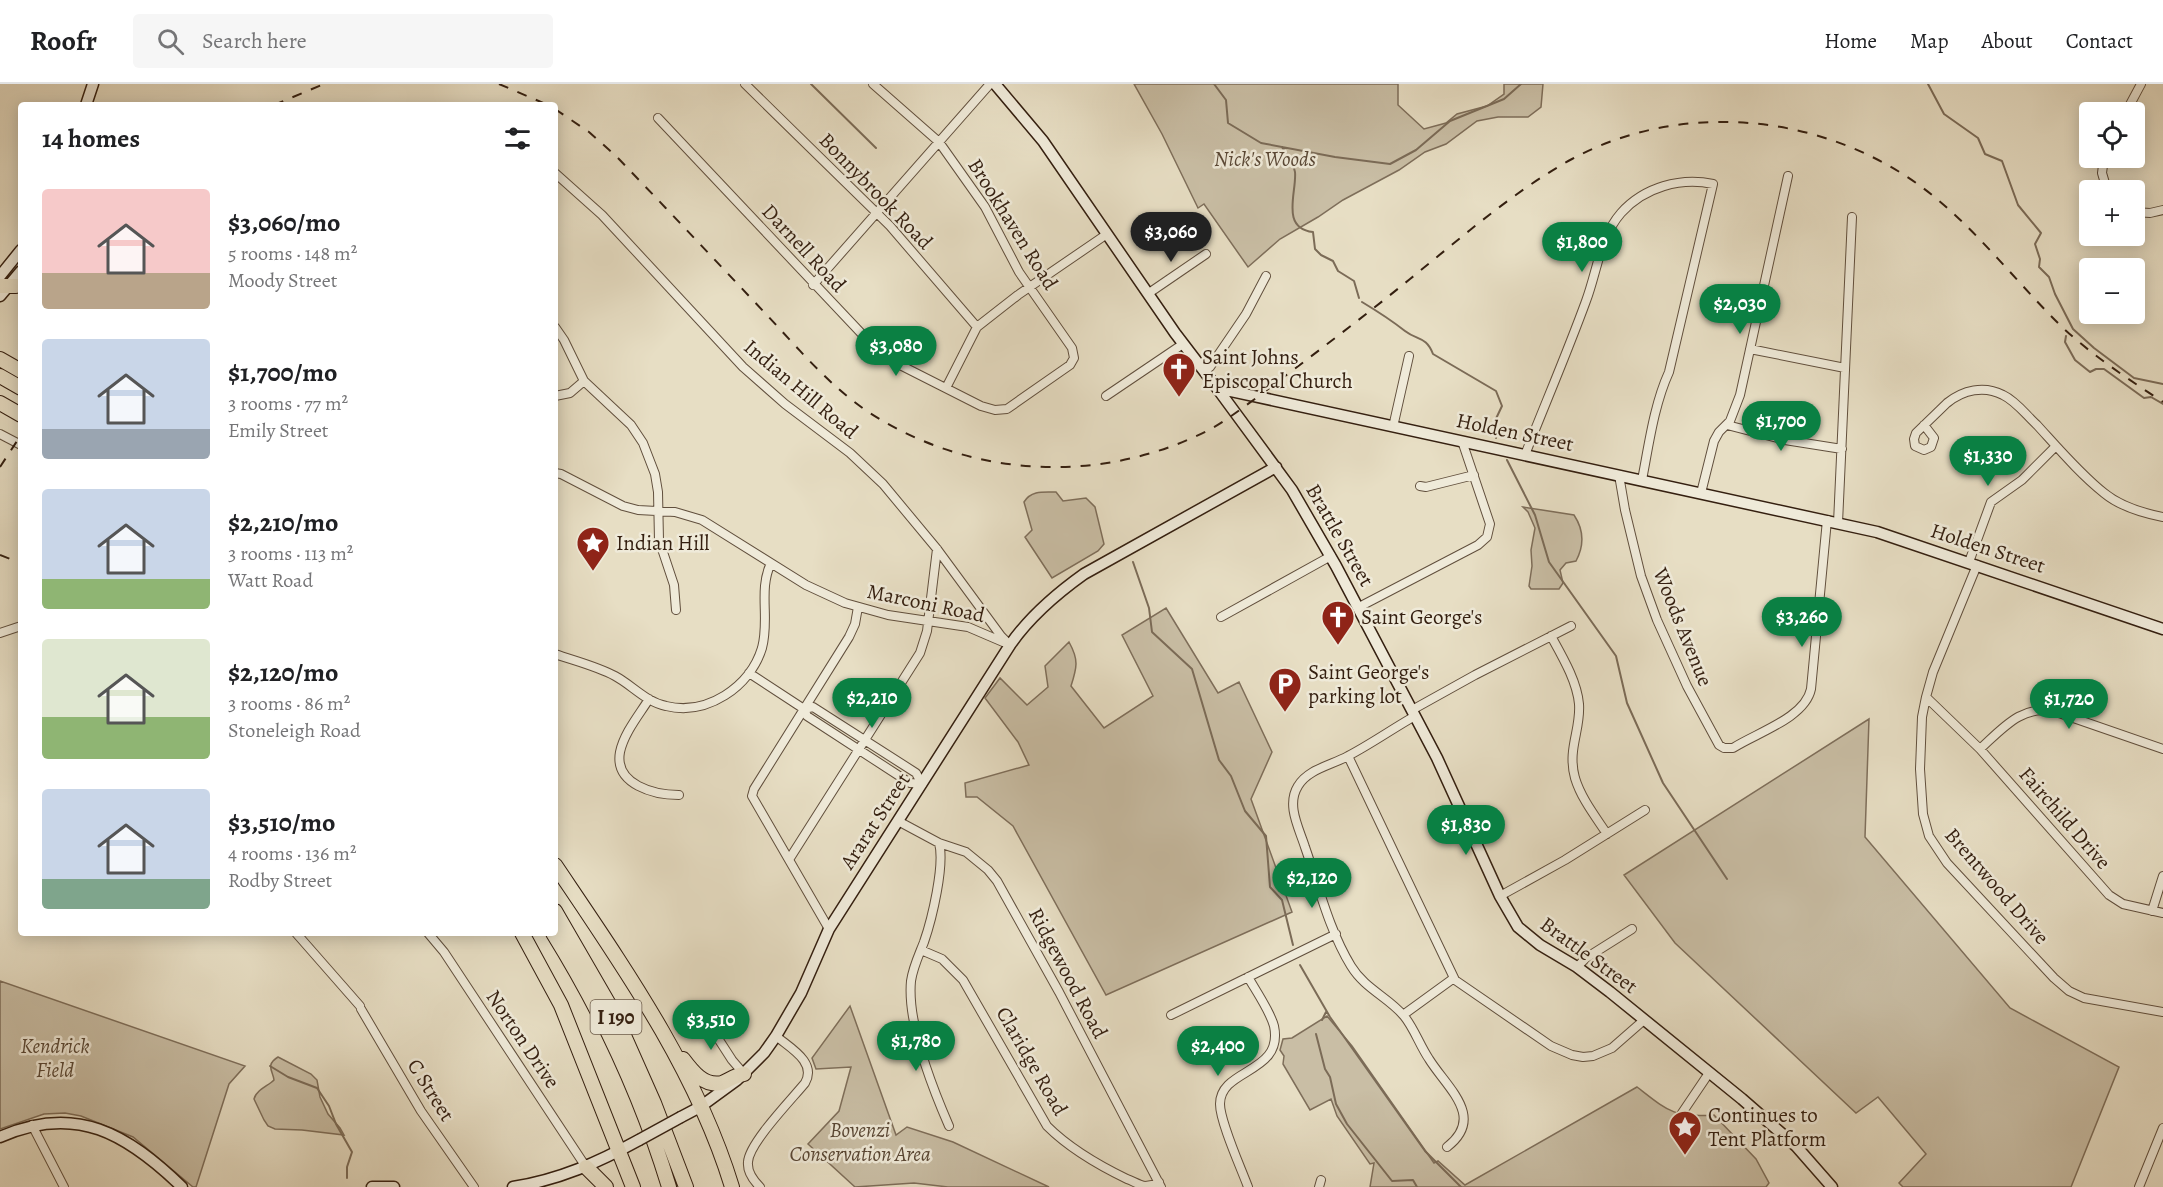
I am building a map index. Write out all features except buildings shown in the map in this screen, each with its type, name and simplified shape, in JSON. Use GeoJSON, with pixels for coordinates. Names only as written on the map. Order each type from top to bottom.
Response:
{"type":"FeatureCollection","features":[{"type":"Feature","properties":{"kind":"highway"},"geometry":{"type":"LineString","coordinates":[[0,359],[18,369]]}},
{"type":"Feature","properties":{"kind":"highway"},"geometry":{"type":"LineString","coordinates":[[0,376],[18,386]]}},
{"type":"Feature","properties":{"kind":"highway"},"geometry":{"type":"LineString","coordinates":[[0,403],[18,413]]}},
{"type":"Feature","properties":{"kind":"highway"},"geometry":{"type":"LineString","coordinates":[[558,869],[619,960],[661,1028],[717,1143],[732,1187]]}},
{"type":"Feature","properties":{"kind":"highway"},"geometry":{"type":"LineString","coordinates":[[558,879],[619,960]]}},
{"type":"Feature","properties":{"kind":"highway","name":"I 190"},"geometry":{"type":"LineString","coordinates":[[558,916],[617,1019],[654,1103],[686,1187]]}},
{"type":"Feature","properties":{"kind":"highway"},"geometry":{"type":"LineString","coordinates":[[524,936],[561,1005],[633,1187]]}},
{"type":"Feature","properties":{"kind":"highway","name":"I 190"},"geometry":{"type":"LineString","coordinates":[[555,936],[614,1043],[646,1120],[669,1187]]}},
{"type":"Feature","properties":{"kind":"highway"},"geometry":{"type":"LineString","coordinates":[[661,1028],[693,1071],[709,1083],[723,1082],[744,1074]]}},
{"type":"Feature","properties":{"kind":"highway"},"geometry":{"type":"LineString","coordinates":[[586,1167],[606,1187]]}},
{"type":"Feature","properties":{"kind":"main road"},"geometry":{"type":"LineString","coordinates":[[87,102],[93,84]]}},
{"type":"Feature","properties":{"kind":"main road"},"geometry":{"type":"LineString","coordinates":[[995,84],[1043,141],[1183,344],[1217,388]]}},
{"type":"Feature","properties":{"kind":"main road"},"geometry":{"type":"LineString","coordinates":[[10,284],[18,259]]}},
{"type":"Feature","properties":{"kind":"main road","name":"Holden Street"},"geometry":{"type":"LineString","coordinates":[[1217,388],[1877,532],[2163,629]]}},
{"type":"Feature","properties":{"kind":"main road","name":"Brattle Street"},"geometry":{"type":"LineString","coordinates":[[1217,388],[1276,467],[1300,503],[1330,556],[1437,758],[1500,896],[1518,927],[1540,945],[1577,967],[1709,1073],[1796,1146],[1832,1187]]}},
{"type":"Feature","properties":{"kind":"main road"},"geometry":{"type":"LineString","coordinates":[[1233,410],[1238,399],[1251,394]]}},
{"type":"Feature","properties":{"kind":"main road","name":"Ararat Street"},"geometry":{"type":"LineString","coordinates":[[513,1187],[553,1178],[586,1167],[700,1107],[744,1074],[776,1036],[801,993],[829,929],[1010,645],[1045,605],[1084,574],[1276,467]]}},
{"type":"Feature","properties":{"kind":"main road"},"geometry":{"type":"LineString","coordinates":[[0,1137],[32,1125],[61,1121],[84,1125],[103,1131],[136,1149],[182,1187]]}},
{"type":"Feature","properties":{"kind":"main road"},"geometry":{"type":"LineString","coordinates":[[372,1187],[394,1187]]}},
{"type":"Feature","properties":{"kind":"street","name":"Bonnybrook Road"},"geometry":{"type":"LineString","coordinates":[[745,84],[877,213],[977,327]]}},
{"type":"Feature","properties":{"kind":"street","name":"Brookhaven Road"},"geometry":{"type":"LineString","coordinates":[[873,84],[939,142],[985,207],[1010,256],[1069,342],[1074,354],[1070,365],[1035,389]]}},
{"type":"Feature","properties":{"kind":"street"},"geometry":{"type":"LineString","coordinates":[[813,285],[990,84]]}},
{"type":"Feature","properties":{"kind":"street"},"geometry":{"type":"LineString","coordinates":[[2131,102],[2141,84]]}},
{"type":"Feature","properties":{"kind":"street","name":"Darnell Road"},"geometry":{"type":"LineString","coordinates":[[658,118],[813,285],[881,353],[896,363],[995,410],[1011,407],[1035,389]]}},
{"type":"Feature","properties":{"kind":"street","name":"Indian Hill Road"},"geometry":{"type":"LineString","coordinates":[[558,176],[602,215],[743,367],[785,404],[850,453],[878,478],[937,549],[1010,645]]}},
{"type":"Feature","properties":{"kind":"street"},"geometry":{"type":"LineString","coordinates":[[1701,493],[1714,441],[1736,409],[1788,176]]}},
{"type":"Feature","properties":{"kind":"street"},"geometry":{"type":"LineString","coordinates":[[1525,455],[1587,299],[1612,225],[1629,205],[1656,189],[1689,181],[1713,183],[1669,372],[1657,407],[1642,480]]}},
{"type":"Feature","properties":{"kind":"street"},"geometry":{"type":"LineString","coordinates":[[2145,213],[2163,210]]}},
{"type":"Feature","properties":{"kind":"street"},"geometry":{"type":"LineString","coordinates":[[1833,521],[1842,449],[1852,217]]}},
{"type":"Feature","properties":{"kind":"street"},"geometry":{"type":"LineString","coordinates":[[946,388],[977,327],[1107,234]]}},
{"type":"Feature","properties":{"kind":"street"},"geometry":{"type":"LineString","coordinates":[[1149,293],[1206,254]]}},
{"type":"Feature","properties":{"kind":"street"},"geometry":{"type":"LineString","coordinates":[[1204,372],[1210,367],[1241,322],[1266,276]]}},
{"type":"Feature","properties":{"kind":"street"},"geometry":{"type":"LineString","coordinates":[[558,331],[584,381],[626,419],[640,436],[653,468],[659,511],[659,540],[674,585],[676,610]]}},
{"type":"Feature","properties":{"kind":"street"},"geometry":{"type":"LineString","coordinates":[[1106,396],[1183,344]]}},
{"type":"Feature","properties":{"kind":"street"},"geometry":{"type":"LineString","coordinates":[[1750,349],[1845,369]]}},
{"type":"Feature","properties":{"kind":"street"},"geometry":{"type":"LineString","coordinates":[[1393,427],[1409,356]]}},
{"type":"Feature","properties":{"kind":"street"},"geometry":{"type":"LineString","coordinates":[[558,395],[570,393],[584,381]]}},
{"type":"Feature","properties":{"kind":"street"},"geometry":{"type":"LineString","coordinates":[[1924,425],[1960,394],[1976,390],[2002,394],[2014,402],[2108,496],[2135,510],[2163,518]]}},
{"type":"Feature","properties":{"kind":"street"},"geometry":{"type":"LineString","coordinates":[[1726,425],[1785,440],[1842,449]]}},
{"type":"Feature","properties":{"kind":"street"},"geometry":{"type":"LineString","coordinates":[[0,434],[18,443]]}},
{"type":"Feature","properties":{"kind":"street"},"geometry":{"type":"LineString","coordinates":[[1359,608],[1484,540],[1489,533],[1490,524],[1462,441]]}},
{"type":"Feature","properties":{"kind":"street"},"geometry":{"type":"LineString","coordinates":[[1926,697],[1973,564],[1991,502],[2022,480],[2056,446]]}},
{"type":"Feature","properties":{"kind":"street","name":"Marconi Road"},"geometry":{"type":"LineString","coordinates":[[558,474],[623,506],[638,510],[690,515],[702,520],[814,590],[858,607],[888,615],[976,629],[1010,645]]}},
{"type":"Feature","properties":{"kind":"street"},"geometry":{"type":"LineString","coordinates":[[1420,486],[1426,487],[1474,474]]}},
{"type":"Feature","properties":{"kind":"street","name":"Woods Avenue"},"geometry":{"type":"LineString","coordinates":[[1619,475],[1625,510],[1648,598],[1696,704],[1719,745],[1725,749],[1733,748],[1798,711],[1808,698],[1833,521]]}},
{"type":"Feature","properties":{"kind":"street"},"geometry":{"type":"LineString","coordinates":[[790,858],[920,653],[926,636],[937,549]]}},
{"type":"Feature","properties":{"kind":"street"},"geometry":{"type":"LineString","coordinates":[[1221,616],[1330,556]]}},
{"type":"Feature","properties":{"kind":"street"},"geometry":{"type":"LineString","coordinates":[[558,655],[613,675],[649,699],[665,706],[703,705],[729,693],[749,673],[758,657],[764,639],[766,622],[764,583],[771,563]]}},
{"type":"Feature","properties":{"kind":"street"},"geometry":{"type":"LineString","coordinates":[[829,929],[790,858],[752,796],[754,789],[849,637],[855,624],[858,607]]}},
{"type":"Feature","properties":{"kind":"street"},"geometry":{"type":"LineString","coordinates":[[1447,1147],[1456,1140],[1462,1130],[1463,1110],[1450,1087],[1428,1059],[1403,1015],[1359,977],[1349,962],[1336,934],[1296,820],[1292,801],[1296,788],[1314,772],[1348,756],[1413,713],[1571,626]]}},
{"type":"Feature","properties":{"kind":"street"},"geometry":{"type":"LineString","coordinates":[[0,633],[18,627]]}},
{"type":"Feature","properties":{"kind":"street"},"geometry":{"type":"LineString","coordinates":[[1551,636],[1569,673],[1579,705],[1572,752],[1575,778],[1587,803],[1607,834]]}},
{"type":"Feature","properties":{"kind":"street"},"geometry":{"type":"LineString","coordinates":[[749,673],[804,709],[807,716],[910,783],[922,784]]}},
{"type":"Feature","properties":{"kind":"street","name":"Fairchild Drive"},"geometry":{"type":"LineString","coordinates":[[1926,697],[1980,749],[2109,895],[2122,904],[2163,913]]}},
{"type":"Feature","properties":{"kind":"street","name":"Brentwood Drive"},"geometry":{"type":"LineString","coordinates":[[1926,697],[1921,733],[1922,807],[1926,830],[1937,850],[2046,970],[2069,991],[2088,999],[2163,1012]]}},
{"type":"Feature","properties":{"kind":"street"},"geometry":{"type":"LineString","coordinates":[[649,699],[622,744],[619,760],[631,782],[638,787],[664,794],[679,795]]}},
{"type":"Feature","properties":{"kind":"street"},"geometry":{"type":"LineString","coordinates":[[804,709],[813,707],[865,740],[916,773],[922,784]]}},
{"type":"Feature","properties":{"kind":"street"},"geometry":{"type":"LineString","coordinates":[[1980,749],[2018,716],[2027,711],[2041,709],[2056,712],[2163,749]]}},
{"type":"Feature","properties":{"kind":"street"},"geometry":{"type":"LineString","coordinates":[[1348,756],[1454,978],[1551,1046],[1572,1055],[1593,1056],[1612,1048],[1644,1020]]}},
{"type":"Feature","properties":{"kind":"street"},"geometry":{"type":"LineString","coordinates":[[1500,896],[1645,810]]}},
{"type":"Feature","properties":{"kind":"street","name":"Ridgewood Road"},"geometry":{"type":"LineString","coordinates":[[898,821],[939,843],[966,852],[988,870],[997,881],[1059,992],[1160,1185]]}},
{"type":"Feature","properties":{"kind":"street"},"geometry":{"type":"LineString","coordinates":[[939,843],[941,857],[935,899],[914,967],[911,981],[911,1009],[921,1050],[949,1126]]}},
{"type":"Feature","properties":{"kind":"street"},"geometry":{"type":"LineString","coordinates":[[2152,911],[2163,876]]}},
{"type":"Feature","properties":{"kind":"street"},"geometry":{"type":"LineString","coordinates":[[1577,967],[1586,958],[1632,929]]}},
{"type":"Feature","properties":{"kind":"street"},"geometry":{"type":"LineString","coordinates":[[1171,1015],[1336,934]]}},
{"type":"Feature","properties":{"kind":"street","name":"C Street"},"geometry":{"type":"LineString","coordinates":[[299,936],[361,1008],[421,1111],[474,1187]]}},
{"type":"Feature","properties":{"kind":"street","name":"Norton Drive"},"geometry":{"type":"LineString","coordinates":[[431,936],[444,952],[586,1167]]}},
{"type":"Feature","properties":{"kind":"street","name":"Claridge Road"},"geometry":{"type":"LineString","coordinates":[[921,950],[942,959],[963,980],[1043,1118],[1057,1136],[1080,1153],[1117,1174],[1143,1186],[1160,1185]]}},
{"type":"Feature","properties":{"kind":"street"},"geometry":{"type":"LineString","coordinates":[[1248,976],[1274,1025],[1275,1040],[1271,1051],[1257,1066],[1229,1082],[1222,1093],[1220,1103],[1229,1137],[1248,1187]]}},
{"type":"Feature","properties":{"kind":"street"},"geometry":{"type":"LineString","coordinates":[[1403,1015],[1454,978]]}},
{"type":"Feature","properties":{"kind":"street"},"geometry":{"type":"LineString","coordinates":[[701,1012],[732,1060],[744,1074]]}},
{"type":"Feature","properties":{"kind":"street"},"geometry":{"type":"LineString","coordinates":[[760,1187],[749,1169],[751,1151],[805,1083],[809,1074],[806,1062],[776,1036]]}},
{"type":"Feature","properties":{"kind":"street"},"geometry":{"type":"LineString","coordinates":[[1682,1113],[1709,1073]]}},
{"type":"Feature","properties":{"kind":"street"},"geometry":{"type":"LineString","coordinates":[[32,1125],[64,1187]]}},
{"type":"Feature","properties":{"kind":"street"},"geometry":{"type":"LineString","coordinates":[[2140,1185],[2163,1128]]}},
{"type":"Feature","properties":{"kind":"green space","name":"Nick's Woods"},"geometry":{"type":"Polygon","coordinates":[[[1134,84],[1398,84],[1398,105],[1424,129],[1446,123],[1457,114],[1487,106],[1504,94],[1504,84],[1543,84],[1541,107],[1528,117],[1498,117],[1477,121],[1446,144],[1425,152],[1399,170],[1343,200],[1280,239],[1248,267],[1204,204],[1198,208],[1162,134],[1134,84]]]}},
{"type":"Feature","properties":{"kind":"green space"},"geometry":{"type":"Polygon","coordinates":[[[1056,492],[1063,501],[1086,498],[1095,507],[1104,544],[1098,551],[1052,578],[1025,537],[1032,530],[1024,502],[1030,495],[1056,492]]]}},
{"type":"Feature","properties":{"kind":"green space"},"geometry":{"type":"Polygon","coordinates":[[[1523,507],[1574,515],[1577,521],[1582,538],[1580,550],[1576,561],[1566,563],[1560,570],[1563,583],[1559,589],[1531,589],[1529,586],[1535,528],[1528,512],[1523,507]]]}},
{"type":"Feature","properties":{"kind":"green space"},"geometry":{"type":"Polygon","coordinates":[[[1166,608],[1218,693],[1239,682],[1272,752],[1251,799],[1292,912],[1106,995],[1013,826],[977,797],[966,797],[965,783],[1029,765],[1018,742],[985,698],[1000,678],[1027,705],[1048,687],[1045,666],[1069,642],[1076,664],[1071,686],[1104,728],[1153,696],[1122,635],[1166,608]]]}},
{"type":"Feature","properties":{"kind":"green space"},"geometry":{"type":"Polygon","coordinates":[[[1869,719],[1865,837],[2010,1008],[2119,1067],[2071,1187],[1903,1187],[1899,1183],[1926,1154],[1878,1097],[1856,1113],[1675,943],[1624,875],[1869,719]]]}},
{"type":"Feature","properties":{"kind":"green space","name":"Kendrick Field"},"geometry":{"type":"Polygon","coordinates":[[[0,981],[245,1066],[229,1084],[196,1187],[193,1187],[133,1137],[81,1116],[65,1113],[44,1114],[0,1129],[0,981]]]}},
{"type":"Feature","properties":{"kind":"green space","name":"Bovenzi Conservation Area"},"geometry":{"type":"Polygon","coordinates":[[[850,1006],[896,1135],[907,1127],[953,1142],[1049,1187],[948,1187],[914,1183],[855,1187],[808,1144],[839,1111],[851,1067],[816,1069],[812,1058],[850,1006]]]}},
{"type":"Feature","properties":{"kind":"green space"},"geometry":{"type":"Polygon","coordinates":[[[1327,1016],[1352,1046],[1434,1163],[1438,1161],[1465,1185],[1637,1087],[1656,1102],[1680,1114],[1714,1115],[1756,1159],[1769,1183],[1766,1187],[1370,1187],[1374,1163],[1370,1164],[1337,1116],[1331,1099],[1310,1110],[1283,1064],[1284,1056],[1280,1050],[1283,1039],[1292,1038],[1327,1016]]]}},
{"type":"Feature","properties":{"kind":"green space"},"geometry":{"type":"Polygon","coordinates":[[[278,1057],[311,1074],[317,1080],[320,1097],[328,1114],[344,1135],[275,1129],[268,1126],[254,1099],[274,1080],[271,1065],[278,1057]]]}},
{"type":"Feature","properties":{"kind":"waterway"},"geometry":{"type":"LineString","coordinates":[[811,84],[876,148]]}},
{"type":"Feature","properties":{"kind":"waterway"},"geometry":{"type":"LineString","coordinates":[[1214,84],[1226,100],[1228,123],[1261,143],[1335,157],[1390,164],[1416,150],[1450,121],[1504,99],[1521,84]]}},
{"type":"Feature","properties":{"kind":"waterway"},"geometry":{"type":"LineString","coordinates":[[1928,84],[1944,114],[1978,138],[1985,154],[2002,161],[2018,205],[2041,233],[2035,244],[2040,259],[2039,267],[2049,277],[2073,329],[2134,378],[2163,384]]}},
{"type":"Feature","properties":{"kind":"waterway"},"geometry":{"type":"LineString","coordinates":[[1282,147],[1292,162],[1295,172],[1293,217],[1303,229],[1313,232],[1315,249],[1333,261],[1338,271],[1354,281],[1359,298]]}},
{"type":"Feature","properties":{"kind":"waterway"},"geometry":{"type":"LineString","coordinates":[[1362,302],[1424,341],[1433,354],[1496,391],[1502,406],[1492,427],[1496,438]]}},
{"type":"Feature","properties":{"kind":"waterway"},"geometry":{"type":"LineString","coordinates":[[2066,336],[2065,342],[2075,360],[2090,372],[2104,369],[2144,398],[2151,397],[2163,404]]}},
{"type":"Feature","properties":{"kind":"waterway"},"geometry":{"type":"LineString","coordinates":[[1507,460],[1535,515],[1549,562],[1616,656],[1627,703],[1663,783],[1727,879]]}},
{"type":"Feature","properties":{"kind":"waterway"},"geometry":{"type":"LineString","coordinates":[[1133,562],[1149,608],[1152,632],[1192,669],[1219,760],[1231,776],[1245,811],[1266,836],[1270,887],[1282,900],[1293,945]]}},
{"type":"Feature","properties":{"kind":"waterway"},"geometry":{"type":"LineString","coordinates":[[1300,965],[1330,1017],[1425,1151],[1461,1187]]}},
{"type":"Feature","properties":{"kind":"waterway"},"geometry":{"type":"LineString","coordinates":[[1322,1020],[1326,1012]]}},
{"type":"Feature","properties":{"kind":"waterway"},"geometry":{"type":"LineString","coordinates":[[1316,1034],[1336,1104],[1347,1124],[1392,1181],[1413,1180],[1417,1187]]}},
{"type":"Feature","properties":{"kind":"waterway"},"geometry":{"type":"LineString","coordinates":[[270,1066],[288,1077],[317,1088],[329,1106],[352,1152],[347,1167],[347,1178]]}},
{"type":"Feature","properties":{"kind":"railway"},"geometry":{"type":"LineString","coordinates":[[281,102],[324,84]]}},
{"type":"Feature","properties":{"kind":"railway"},"geometry":{"type":"LineString","coordinates":[[499,84],[541,102]]}},
{"type":"Feature","properties":{"kind":"railway"},"geometry":{"type":"LineString","coordinates":[[558,111],[589,132],[616,156],[815,366],[855,403],[909,435],[950,451],[993,461],[1036,467],[1080,466],[1123,460],[1166,448],[1207,431],[1259,396],[1530,185],[1572,159],[1615,140],[1660,128],[1706,122],[1752,123],[1798,130],[1842,144],[1884,163],[1942,203],[2074,338],[2111,367],[2163,402]]}},
{"type":"Feature","properties":{"kind":"railway"},"geometry":{"type":"LineString","coordinates":[[0,467],[18,440]]}},
{"type":"Feature","properties":{"kind":"railway"},"geometry":{"type":"LineString","coordinates":[[0,555],[18,562]]}},
{"type":"Feature","properties":{"kind":"place","name":"Saint Johns Episcopal Church"},"geometry":{"type":"Point","coordinates":[1179,398]}},
{"type":"Feature","properties":{"kind":"place","name":"Indian Hill"},"geometry":{"type":"Point","coordinates":[593,572]}},
{"type":"Feature","properties":{"kind":"place","name":"Saint George's"},"geometry":{"type":"Point","coordinates":[1338,646]}},
{"type":"Feature","properties":{"kind":"place","name":"Saint George's parking lot"},"geometry":{"type":"Point","coordinates":[1285,713]}},
{"type":"Feature","properties":{"kind":"place","name":"Continues to Tent Platform"},"geometry":{"type":"Point","coordinates":[1685,1156]}}]}
